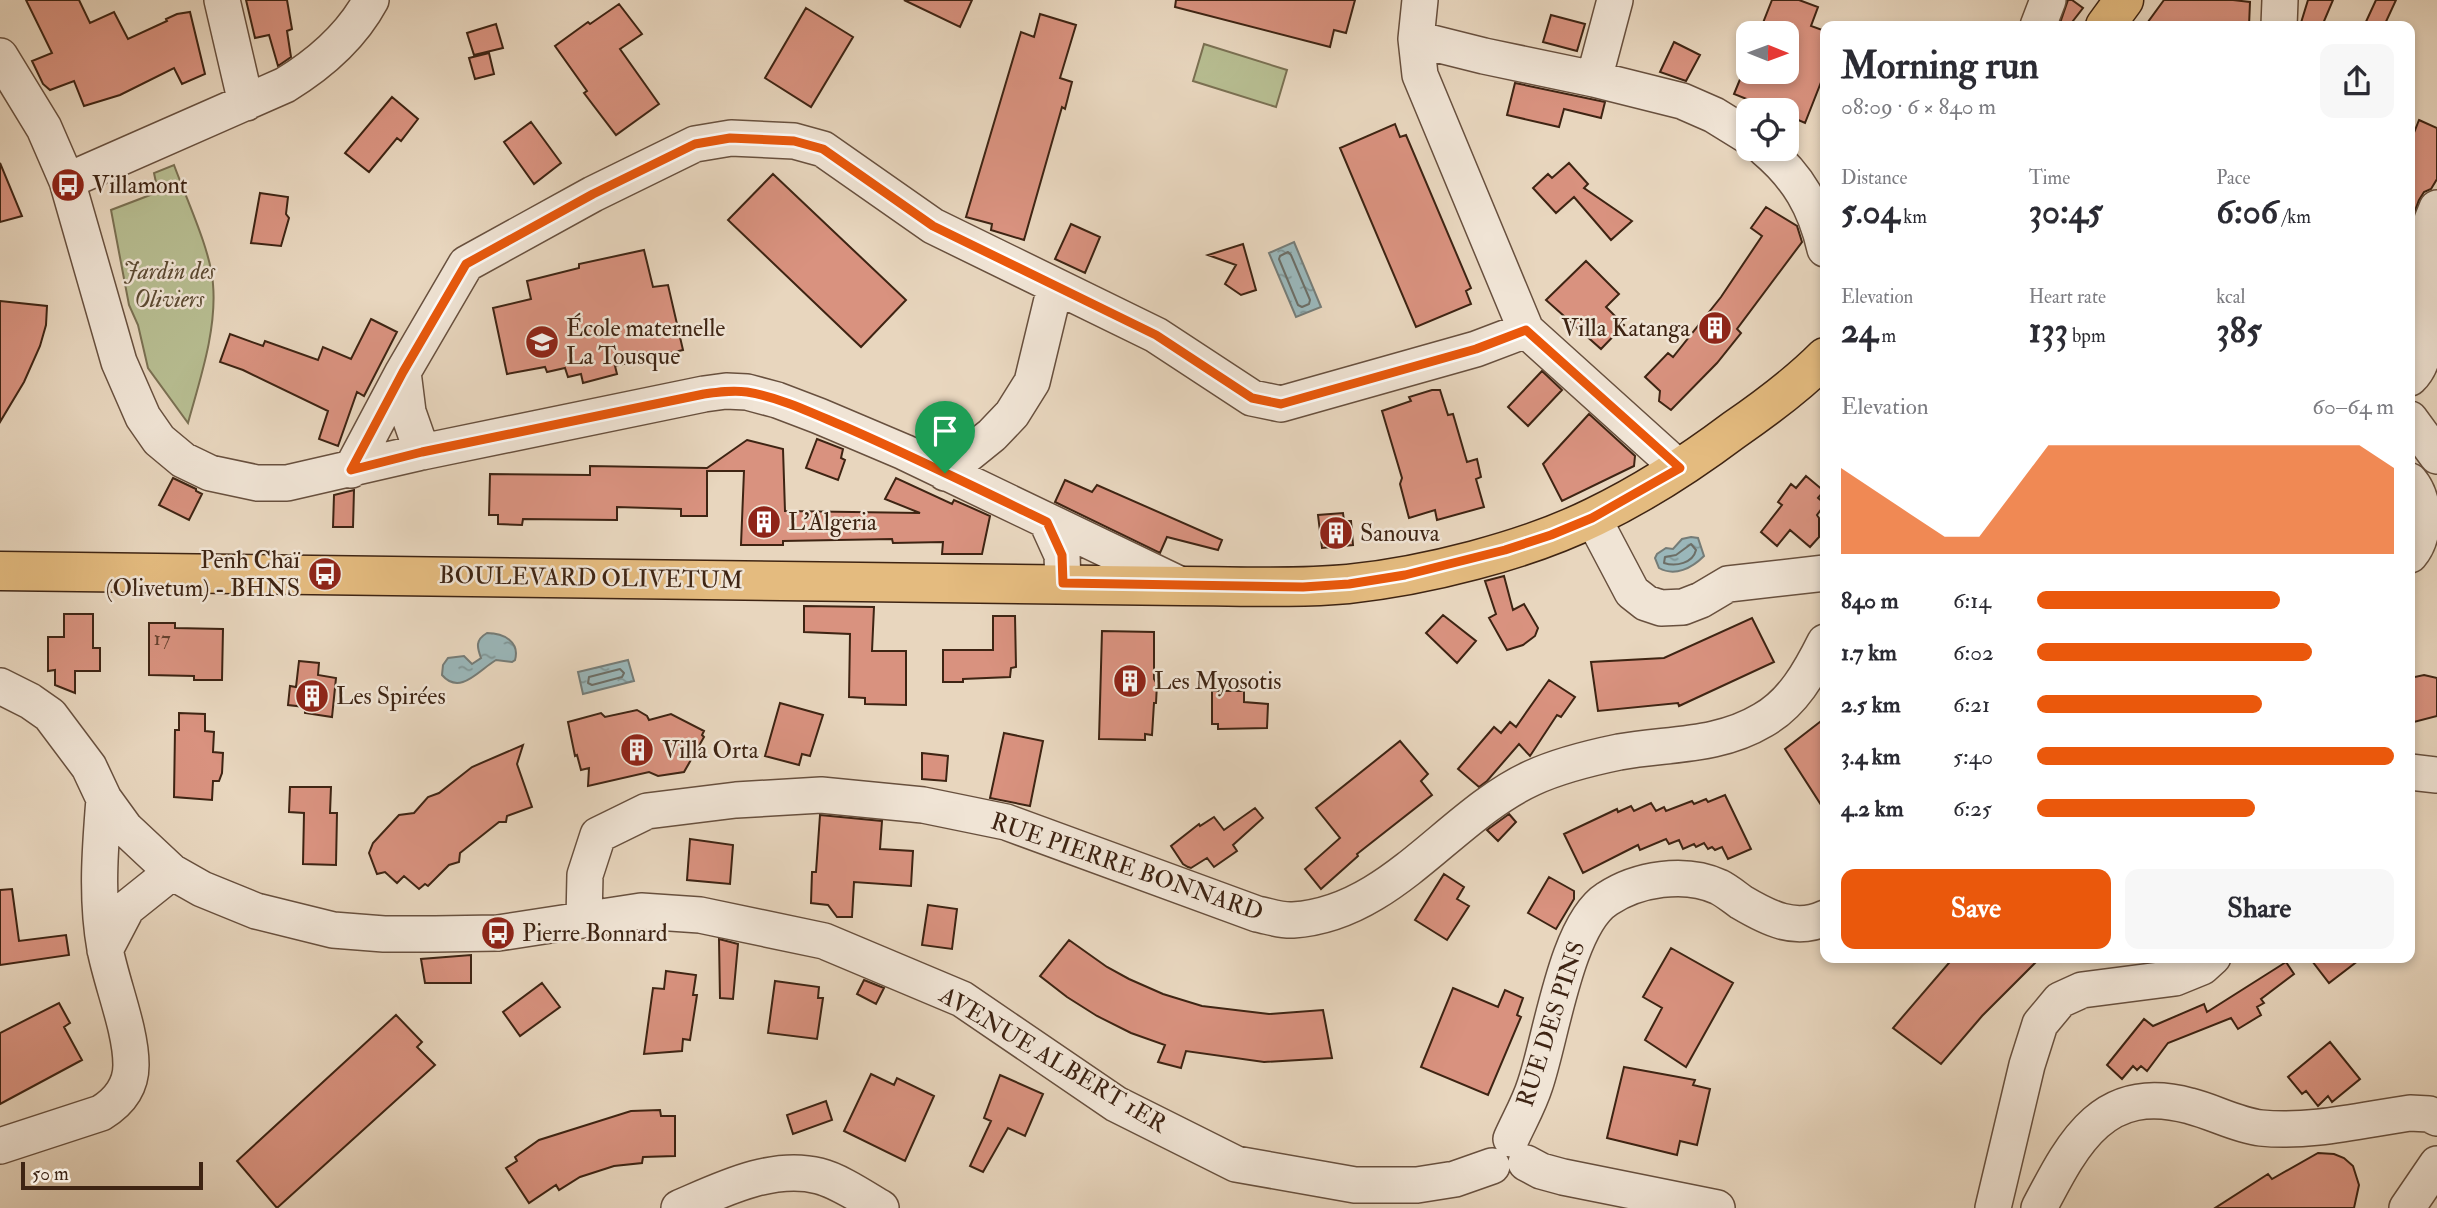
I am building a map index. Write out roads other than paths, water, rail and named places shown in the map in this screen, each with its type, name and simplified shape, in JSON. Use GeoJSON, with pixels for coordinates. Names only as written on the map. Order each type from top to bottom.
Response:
{"type":"FeatureCollection","features":[{"type":"Feature","properties":{"kind":"main road"},"geometry":{"type":"LineString","coordinates":[[2109,21],[2124,0]]}},
{"type":"Feature","properties":{"kind":"main road","name":"BOULEVARD OLIVETUM"},"geometry":{"type":"LineString","coordinates":[[0,571],[1183,586],[1303,587],[1349,584],[1405,575],[1505,550],[1592,518],[1680,468],[1753,416],[1820,361]]}},
{"type":"Feature","properties":{"kind":"street"},"geometry":{"type":"LineString","coordinates":[[222,0],[246,103]]}},
{"type":"Feature","properties":{"kind":"street"},"geometry":{"type":"LineString","coordinates":[[67,181],[285,85],[314,67],[340,43],[363,16],[371,0]]}},
{"type":"Feature","properties":{"kind":"street"},"geometry":{"type":"LineString","coordinates":[[1420,0],[1416,38],[1420,75],[1526,330],[1680,468]]}},
{"type":"Feature","properties":{"kind":"street"},"geometry":{"type":"LineString","coordinates":[[1594,79],[1615,0]]}},
{"type":"Feature","properties":{"kind":"street"},"geometry":{"type":"LineString","coordinates":[[2040,21],[2048,0]]}},
{"type":"Feature","properties":{"kind":"street"},"geometry":{"type":"LineString","coordinates":[[2279,21],[2280,0]]}},
{"type":"Feature","properties":{"kind":"street"},"geometry":{"type":"LineString","coordinates":[[1416,38],[1682,101],[1736,129]]}},
{"type":"Feature","properties":{"kind":"street"},"geometry":{"type":"LineString","coordinates":[[0,56],[44,128],[67,181],[119,362],[142,417],[159,440],[183,460],[210,473],[257,483],[287,484],[422,452],[726,391],[747,392],[777,400],[904,452],[1183,586]]}},
{"type":"Feature","properties":{"kind":"street"},"geometry":{"type":"LineString","coordinates":[[351,470],[403,372],[466,264],[593,194],[695,144],[730,138],[794,141],[823,149],[933,226],[1156,335],[1252,398],[1281,404],[1476,349],[1526,330]]}},
{"type":"Feature","properties":{"kind":"street"},"geometry":{"type":"LineString","coordinates":[[1779,161],[1808,199],[1820,234]]}},
{"type":"Feature","properties":{"kind":"street"},"geometry":{"type":"LineString","coordinates":[[2415,371],[2422,361],[2424,348],[2420,274],[2431,220],[2437,208]]}},
{"type":"Feature","properties":{"kind":"street"},"geometry":{"type":"LineString","coordinates":[[945,473],[992,435],[1012,414],[1032,382],[1055,287]]}},
{"type":"Feature","properties":{"kind":"street"},"geometry":{"type":"LineString","coordinates":[[403,372],[408,412],[422,452]]}},
{"type":"Feature","properties":{"kind":"street"},"geometry":{"type":"LineString","coordinates":[[2415,426],[2437,456]]}},
{"type":"Feature","properties":{"kind":"street"},"geometry":{"type":"LineString","coordinates":[[2415,487],[2421,506],[2421,530],[2415,549]]}},
{"type":"Feature","properties":{"kind":"street"},"geometry":{"type":"LineString","coordinates":[[1592,518],[1632,592],[1646,603],[1661,608],[1683,607],[1728,584],[1820,574]]}},
{"type":"Feature","properties":{"kind":"street"},"geometry":{"type":"LineString","coordinates":[[1047,522],[1062,555],[1063,583]]}},
{"type":"Feature","properties":{"kind":"street","name":"RUE PIERRE BONNARD"},"geometry":{"type":"LineString","coordinates":[[584,919],[585,875],[598,835],[647,811],[736,800],[821,795],[923,805],[1006,822],[1257,914],[1291,920],[1326,916],[1360,902],[1492,800],[1532,778],[1577,762],[1620,752],[1711,742],[1733,736],[1765,719],[1790,699],[1820,652]]}},
{"type":"Feature","properties":{"kind":"street","name":"AVENUE ALBERT 1ER"},"geometry":{"type":"LineString","coordinates":[[0,686],[50,715],[89,767],[104,799],[125,828],[172,872],[202,889],[256,911],[333,930],[384,934],[498,933],[641,911],[700,915],[824,940],[962,999],[1116,1104],[1236,1164],[1354,1185],[1417,1185],[1455,1179],[1510,1156]]}},
{"type":"Feature","properties":{"kind":"street"},"geometry":{"type":"LineString","coordinates":[[2415,773],[2437,775]]}},
{"type":"Feature","properties":{"kind":"street"},"geometry":{"type":"LineString","coordinates":[[0,1146],[101,1113],[116,1104],[127,1086],[131,1067],[129,1046],[105,950],[100,908],[99,864],[104,799]]}},
{"type":"Feature","properties":{"kind":"street"},"geometry":{"type":"LineString","coordinates":[[105,950],[127,908],[172,872]]}},
{"type":"Feature","properties":{"kind":"street","name":"RUE DES PINS"},"geometry":{"type":"LineString","coordinates":[[1510,1156],[1535,1086],[1574,949],[1586,922],[1602,902],[1622,889],[1647,883],[1671,879],[1694,880],[1719,887],[1743,903],[1788,924],[1812,924],[1820,920]]}},
{"type":"Feature","properties":{"kind":"street"},"geometry":{"type":"LineString","coordinates":[[1993,1208],[2027,1065],[2040,1024],[2060,1000],[2082,990],[2175,978],[2206,963]]}},
{"type":"Feature","properties":{"kind":"street"},"geometry":{"type":"LineString","coordinates":[[2039,1208],[2060,1167],[2084,1132],[2106,1114],[2141,1101],[2162,1101],[2190,1106],[2260,1128],[2298,1129],[2410,1113],[2429,1114],[2437,1118]]}},
{"type":"Feature","properties":{"kind":"street"},"geometry":{"type":"LineString","coordinates":[[1510,1156],[1541,1171],[1563,1177],[1717,1208]]}},
{"type":"Feature","properties":{"kind":"street"},"geometry":{"type":"LineString","coordinates":[[2407,1208],[2437,1164]]}},
{"type":"Feature","properties":{"kind":"street"},"geometry":{"type":"LineString","coordinates":[[679,1208],[724,1188],[780,1172],[820,1176],[881,1208]]}},
{"type":"Feature","properties":{"kind":"water"},"geometry":{"type":"Polygon","coordinates":[[[1294,242],[1321,307],[1296,317],[1269,253],[1294,242]]]}},
{"type":"Feature","properties":{"kind":"water"},"geometry":{"type":"Polygon","coordinates":[[[1698,538],[1704,556],[1683,570],[1671,572],[1659,568],[1655,558],[1657,554],[1666,548],[1673,549],[1682,539],[1698,538]]]}},
{"type":"Feature","properties":{"kind":"water"},"geometry":{"type":"Polygon","coordinates":[[[487,633],[509,640],[515,648],[515,660],[496,660],[463,682],[449,681],[442,675],[443,665],[448,658],[464,656],[472,664],[481,658],[478,644],[480,638],[487,633]]]}},
{"type":"Feature","properties":{"kind":"water"},"geometry":{"type":"Polygon","coordinates":[[[628,660],[634,681],[583,694],[578,672],[628,660]]]}},
{"type":"Feature","properties":{"kind":"place","name":"Villamont"},"geometry":{"type":"Point","coordinates":[68,185]}},
{"type":"Feature","properties":{"kind":"place","name":"Villa Katanga"},"geometry":{"type":"Point","coordinates":[1715,328]}},
{"type":"Feature","properties":{"kind":"place","name":"École maternelle La Tousque"},"geometry":{"type":"Point","coordinates":[542,342]}},
{"type":"Feature","properties":{"kind":"place","name":"L'Algeria"},"geometry":{"type":"Point","coordinates":[764,522]}},
{"type":"Feature","properties":{"kind":"place","name":"Sanouva"},"geometry":{"type":"Point","coordinates":[1336,533]}},
{"type":"Feature","properties":{"kind":"place","name":"Penh Chaï (Olivetum) - BHNS"},"geometry":{"type":"Point","coordinates":[325,574]}},
{"type":"Feature","properties":{"kind":"place","name":"Les Myosotis"},"geometry":{"type":"Point","coordinates":[1130,681]}},
{"type":"Feature","properties":{"kind":"place","name":"Les Spirées"},"geometry":{"type":"Point","coordinates":[312,696]}},
{"type":"Feature","properties":{"kind":"place","name":"Villa Orta"},"geometry":{"type":"Point","coordinates":[637,750]}},
{"type":"Feature","properties":{"kind":"place","name":"Pierre Bonnard"},"geometry":{"type":"Point","coordinates":[498,933]}},
{"type":"Feature","properties":{"kind":"park label","name":"Jardin des Oliviers"},"geometry":{"type":"Point","coordinates":[169,285]}}]}
